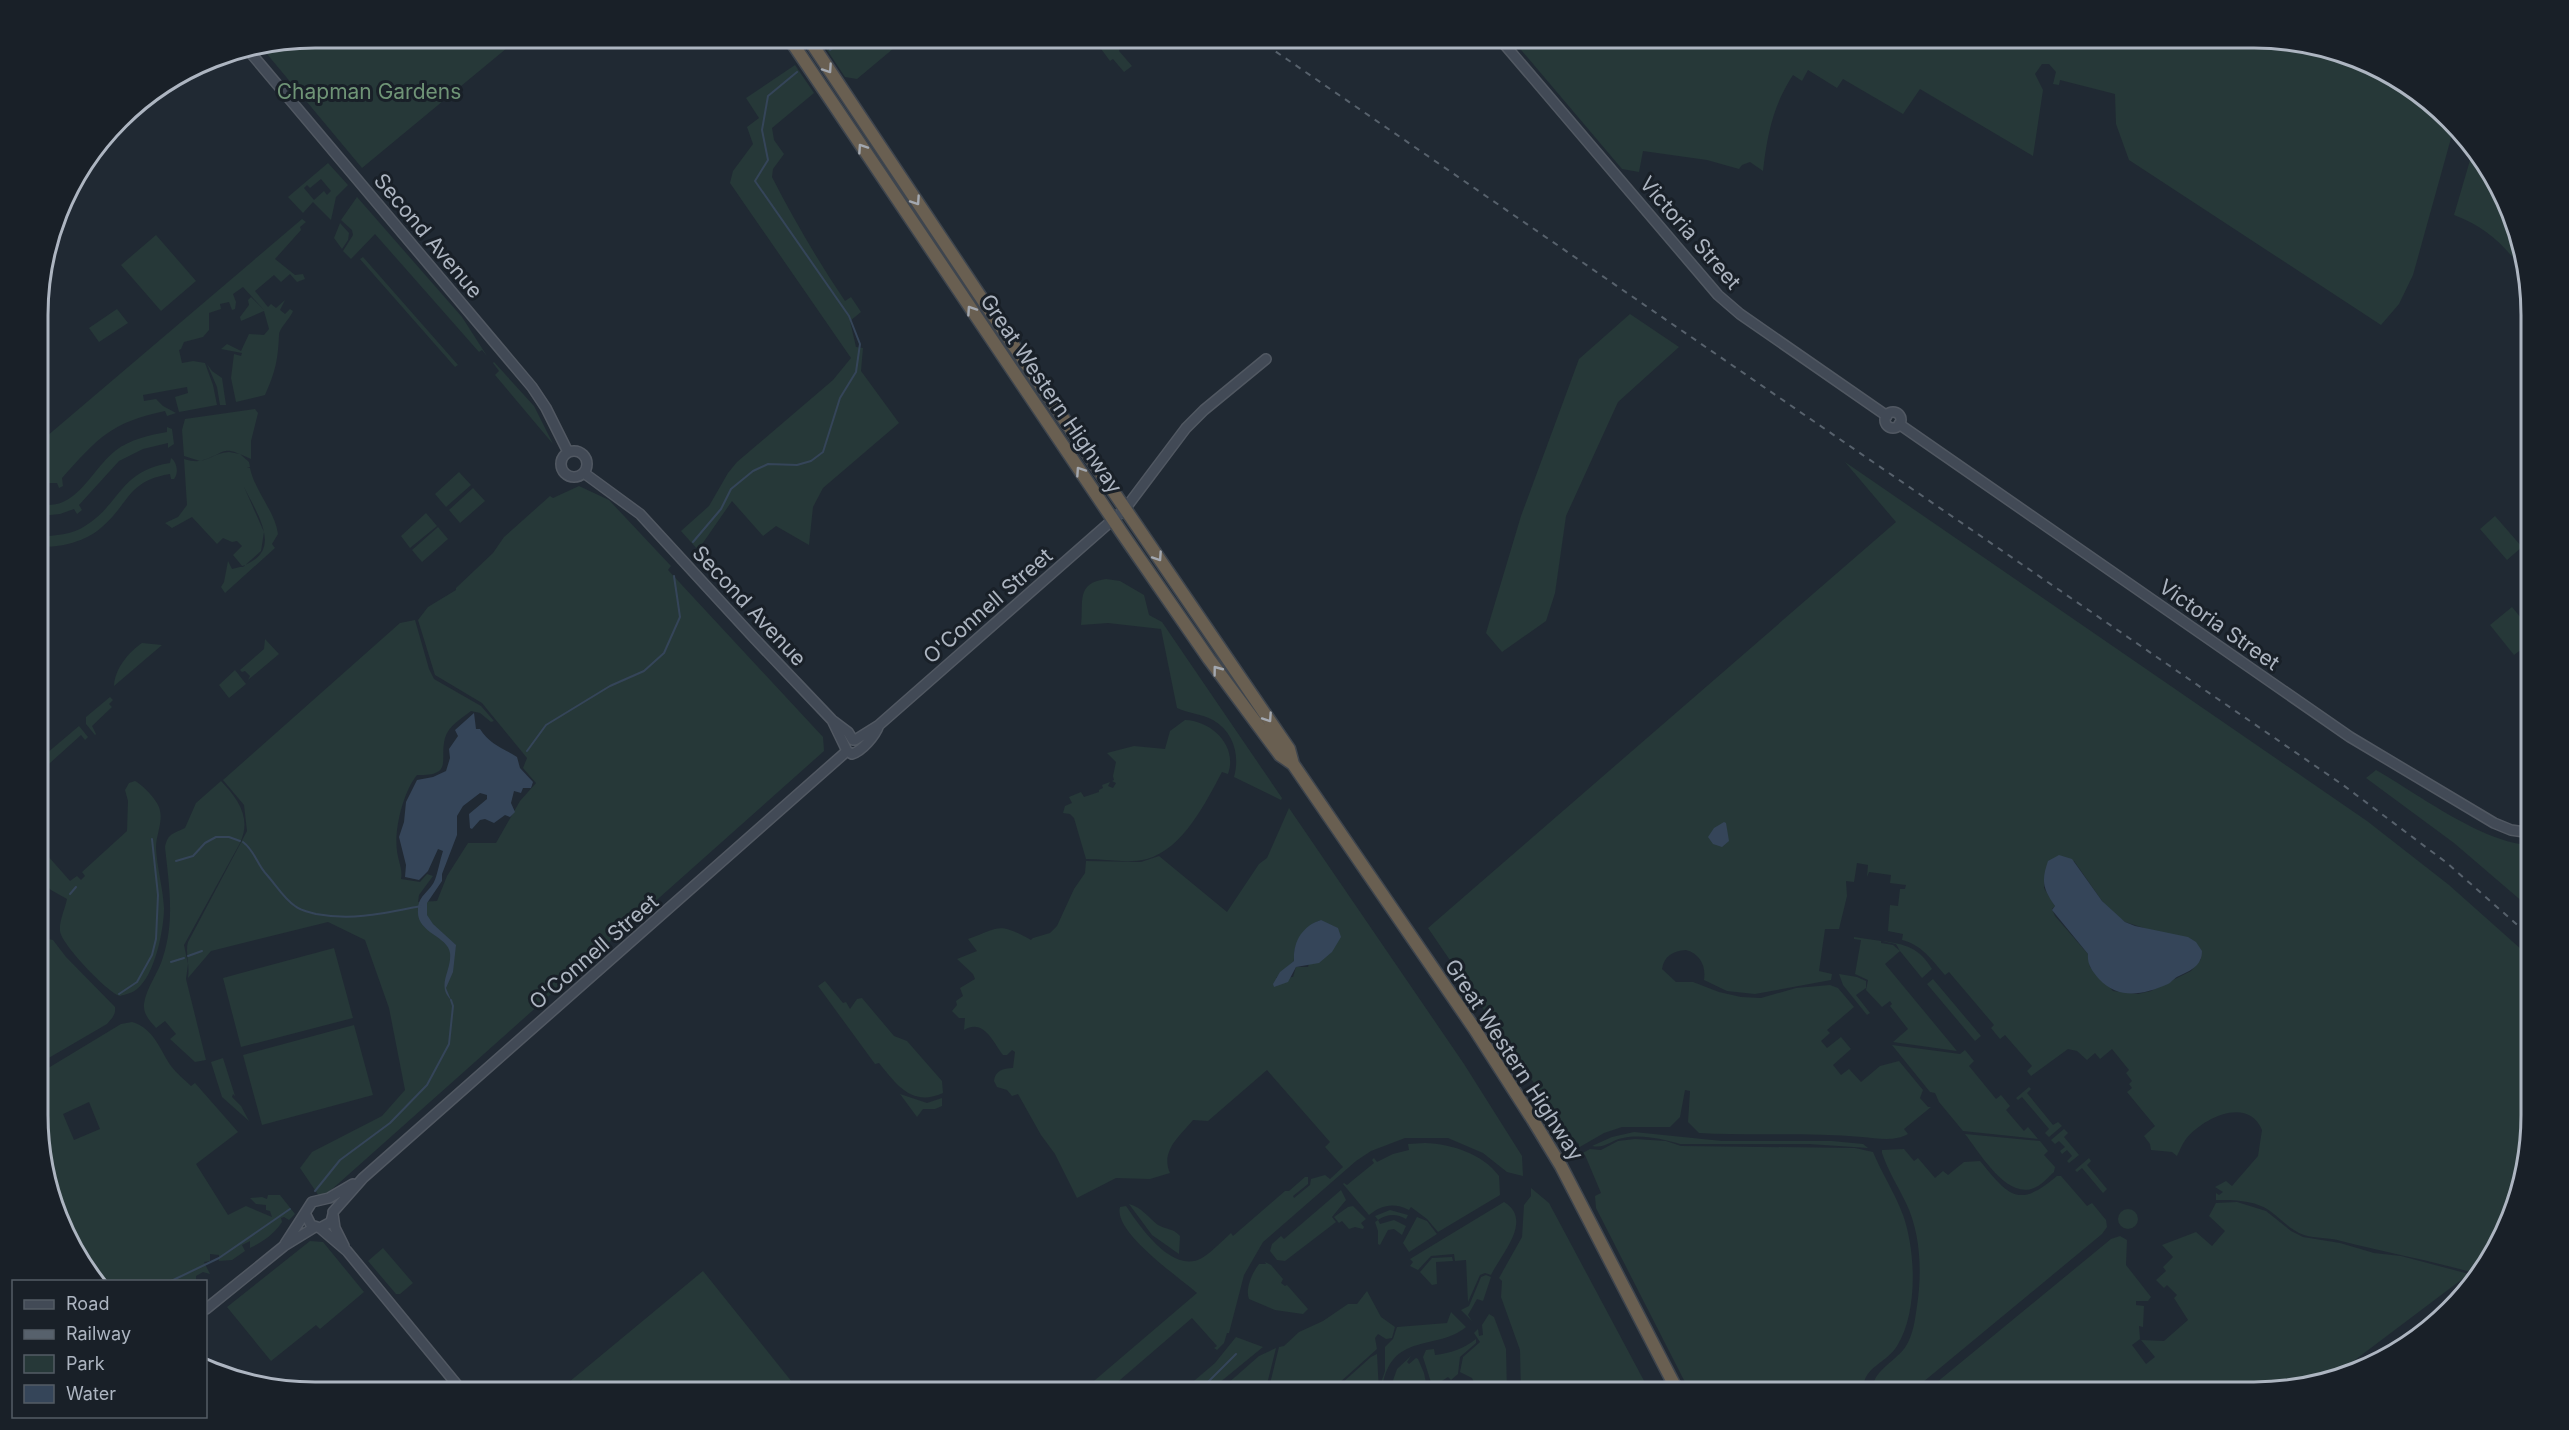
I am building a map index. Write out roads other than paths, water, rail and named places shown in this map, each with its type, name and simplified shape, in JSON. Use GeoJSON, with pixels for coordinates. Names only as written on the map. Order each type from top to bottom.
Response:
{"type":"FeatureCollection","features":[{"type":"Feature","properties":{"kind":"highway","name":"Great Western Highway"},"geometry":{"type":"LineString","coordinates":[[796,48],[914,227],[1120,514]]}},
{"type":"Feature","properties":{"kind":"highway","name":"Great Western Highway"},"geometry":{"type":"LineString","coordinates":[[815,48],[1120,514],[1209,659],[1280,755],[1293,764],[1468,1019],[1533,1120],[1561,1166],[1673,1382]]}},
{"type":"Feature","properties":{"kind":"street","name":"Victoria Street"},"geometry":{"type":"LineString","coordinates":[[1508,48],[1718,295],[1740,314],[1887,416],[1897,413],[1900,417],[1899,424],[2357,742],[2494,823],[2511,830],[2521,831]]}},
{"type":"Feature","properties":{"kind":"street","name":"Second Avenue"},"geometry":{"type":"LineString","coordinates":[[253,55],[532,387],[546,408],[568,452]]}},
{"type":"Feature","properties":{"kind":"street","name":"O'Connell Street"},"geometry":{"type":"LineString","coordinates":[[284,1246],[317,1227],[328,1225],[333,1213],[363,1178],[852,746],[1120,514],[1186,428],[1266,358]]}},
{"type":"Feature","properties":{"kind":"street"},"geometry":{"type":"LineString","coordinates":[[568,452],[580,452],[586,458],[588,466],[584,473],[574,477],[564,472],[562,461],[568,452]]}},
{"type":"Feature","properties":{"kind":"street","name":"Second Avenue"},"geometry":{"type":"LineString","coordinates":[[584,473],[634,508],[832,720],[839,724],[852,746]]}},
{"type":"Feature","properties":{"kind":"street","name":"O'Connell Street"},"geometry":{"type":"LineString","coordinates":[[284,1246],[309,1204],[318,1199],[329,1198],[363,1178]]}},
{"type":"Feature","properties":{"kind":"street"},"geometry":{"type":"LineString","coordinates":[[318,1199],[327,1202],[333,1213],[335,1228],[347,1251],[455,1382]]}},
{"type":"Feature","properties":{"kind":"street"},"geometry":{"type":"LineString","coordinates":[[305,1213],[308,1222],[347,1251]]}},
{"type":"Feature","properties":{"kind":"street"},"geometry":{"type":"LineString","coordinates":[[207,1308],[284,1246]]}},
{"type":"Feature","properties":{"kind":"water"},"geometry":{"type":"Polygon","coordinates":[[[474,713],[476,729],[480,729],[492,742],[517,757],[520,768],[533,782],[531,788],[523,788],[521,793],[514,791],[511,803],[515,812],[510,817],[505,815],[494,823],[485,819],[480,820],[472,829],[470,828],[469,814],[487,799],[487,795],[480,793],[463,806],[457,816],[457,835],[442,874],[442,881],[427,903],[427,915],[433,924],[456,945],[453,972],[446,988],[451,1000],[445,989],[450,960],[448,947],[422,924],[418,910],[421,898],[434,882],[443,851],[438,849],[428,871],[419,880],[405,877],[406,865],[399,837],[404,822],[406,802],[417,780],[433,777],[446,771],[450,758],[449,749],[458,736],[455,730],[474,713]]]}},
{"type":"Feature","properties":{"kind":"water"},"geometry":{"type":"Polygon","coordinates":[[[1724,822],[1729,841],[1722,847],[1713,844],[1708,837],[1714,828],[1724,822]]]}},
{"type":"Feature","properties":{"kind":"water"},"geometry":{"type":"Polygon","coordinates":[[[2059,855],[2072,859],[2102,901],[2125,922],[2188,937],[2196,942],[2202,951],[2198,964],[2168,984],[2149,991],[2123,993],[2107,986],[2092,970],[2088,954],[2052,910],[2055,906],[2044,885],[2044,874],[2048,861],[2059,855]]]}},
{"type":"Feature","properties":{"kind":"water"},"geometry":{"type":"Polygon","coordinates":[[[1321,920],[1338,928],[1341,937],[1332,952],[1319,963],[1296,967],[1288,982],[1274,987],[1273,984],[1280,972],[1294,961],[1295,947],[1300,936],[1309,926],[1321,920]]]}},
{"type":"Feature","properties":{"kind":"waterway"},"geometry":{"type":"LineString","coordinates":[[693,542],[721,509],[731,489],[753,471],[768,464],[797,465],[811,461],[823,452],[840,398],[856,372],[860,344],[849,316],[755,181],[768,160],[762,130],[768,96],[797,72]]}},
{"type":"Feature","properties":{"kind":"waterway"},"geometry":{"type":"LineString","coordinates":[[527,751],[546,725],[610,686],[644,671],[664,653],[680,617],[674,576]]}},
{"type":"Feature","properties":{"kind":"waterway"},"geometry":{"type":"LineString","coordinates":[[176,861],[193,856],[205,843],[216,837],[229,837],[240,841]]}},
{"type":"Feature","properties":{"kind":"waterway"},"geometry":{"type":"LineString","coordinates":[[119,994],[137,982],[152,955],[156,939],[158,895],[152,839]]}},
{"type":"Feature","properties":{"kind":"waterway"},"geometry":{"type":"LineString","coordinates":[[243,842],[284,896],[302,910],[343,917],[421,906]]}},
{"type":"Feature","properties":{"kind":"waterway"},"geometry":{"type":"LineString","coordinates":[[70,894],[76,887]]}},
{"type":"Feature","properties":{"kind":"waterway"},"geometry":{"type":"LineString","coordinates":[[188,956],[202,951]]}},
{"type":"Feature","properties":{"kind":"waterway"},"geometry":{"type":"LineString","coordinates":[[171,962],[184,958]]}},
{"type":"Feature","properties":{"kind":"waterway"},"geometry":{"type":"LineString","coordinates":[[315,1191],[340,1160],[390,1123],[427,1085],[449,1044],[453,1006],[451,1000]]}},
{"type":"Feature","properties":{"kind":"waterway"},"geometry":{"type":"LineString","coordinates":[[173,1280],[219,1258],[290,1209]]}},
{"type":"Feature","properties":{"kind":"waterway"},"geometry":{"type":"LineString","coordinates":[[1208,1382],[1236,1354]]}},
{"type":"Feature","properties":{"kind":"railway"},"geometry":{"type":"LineString","coordinates":[[1271,48],[2343,785],[2447,863],[2521,928]]}},
{"type":"Feature","properties":{"kind":"park label","name":"Chapman Gardens"},"geometry":{"type":"Point","coordinates":[369,92]}}]}
